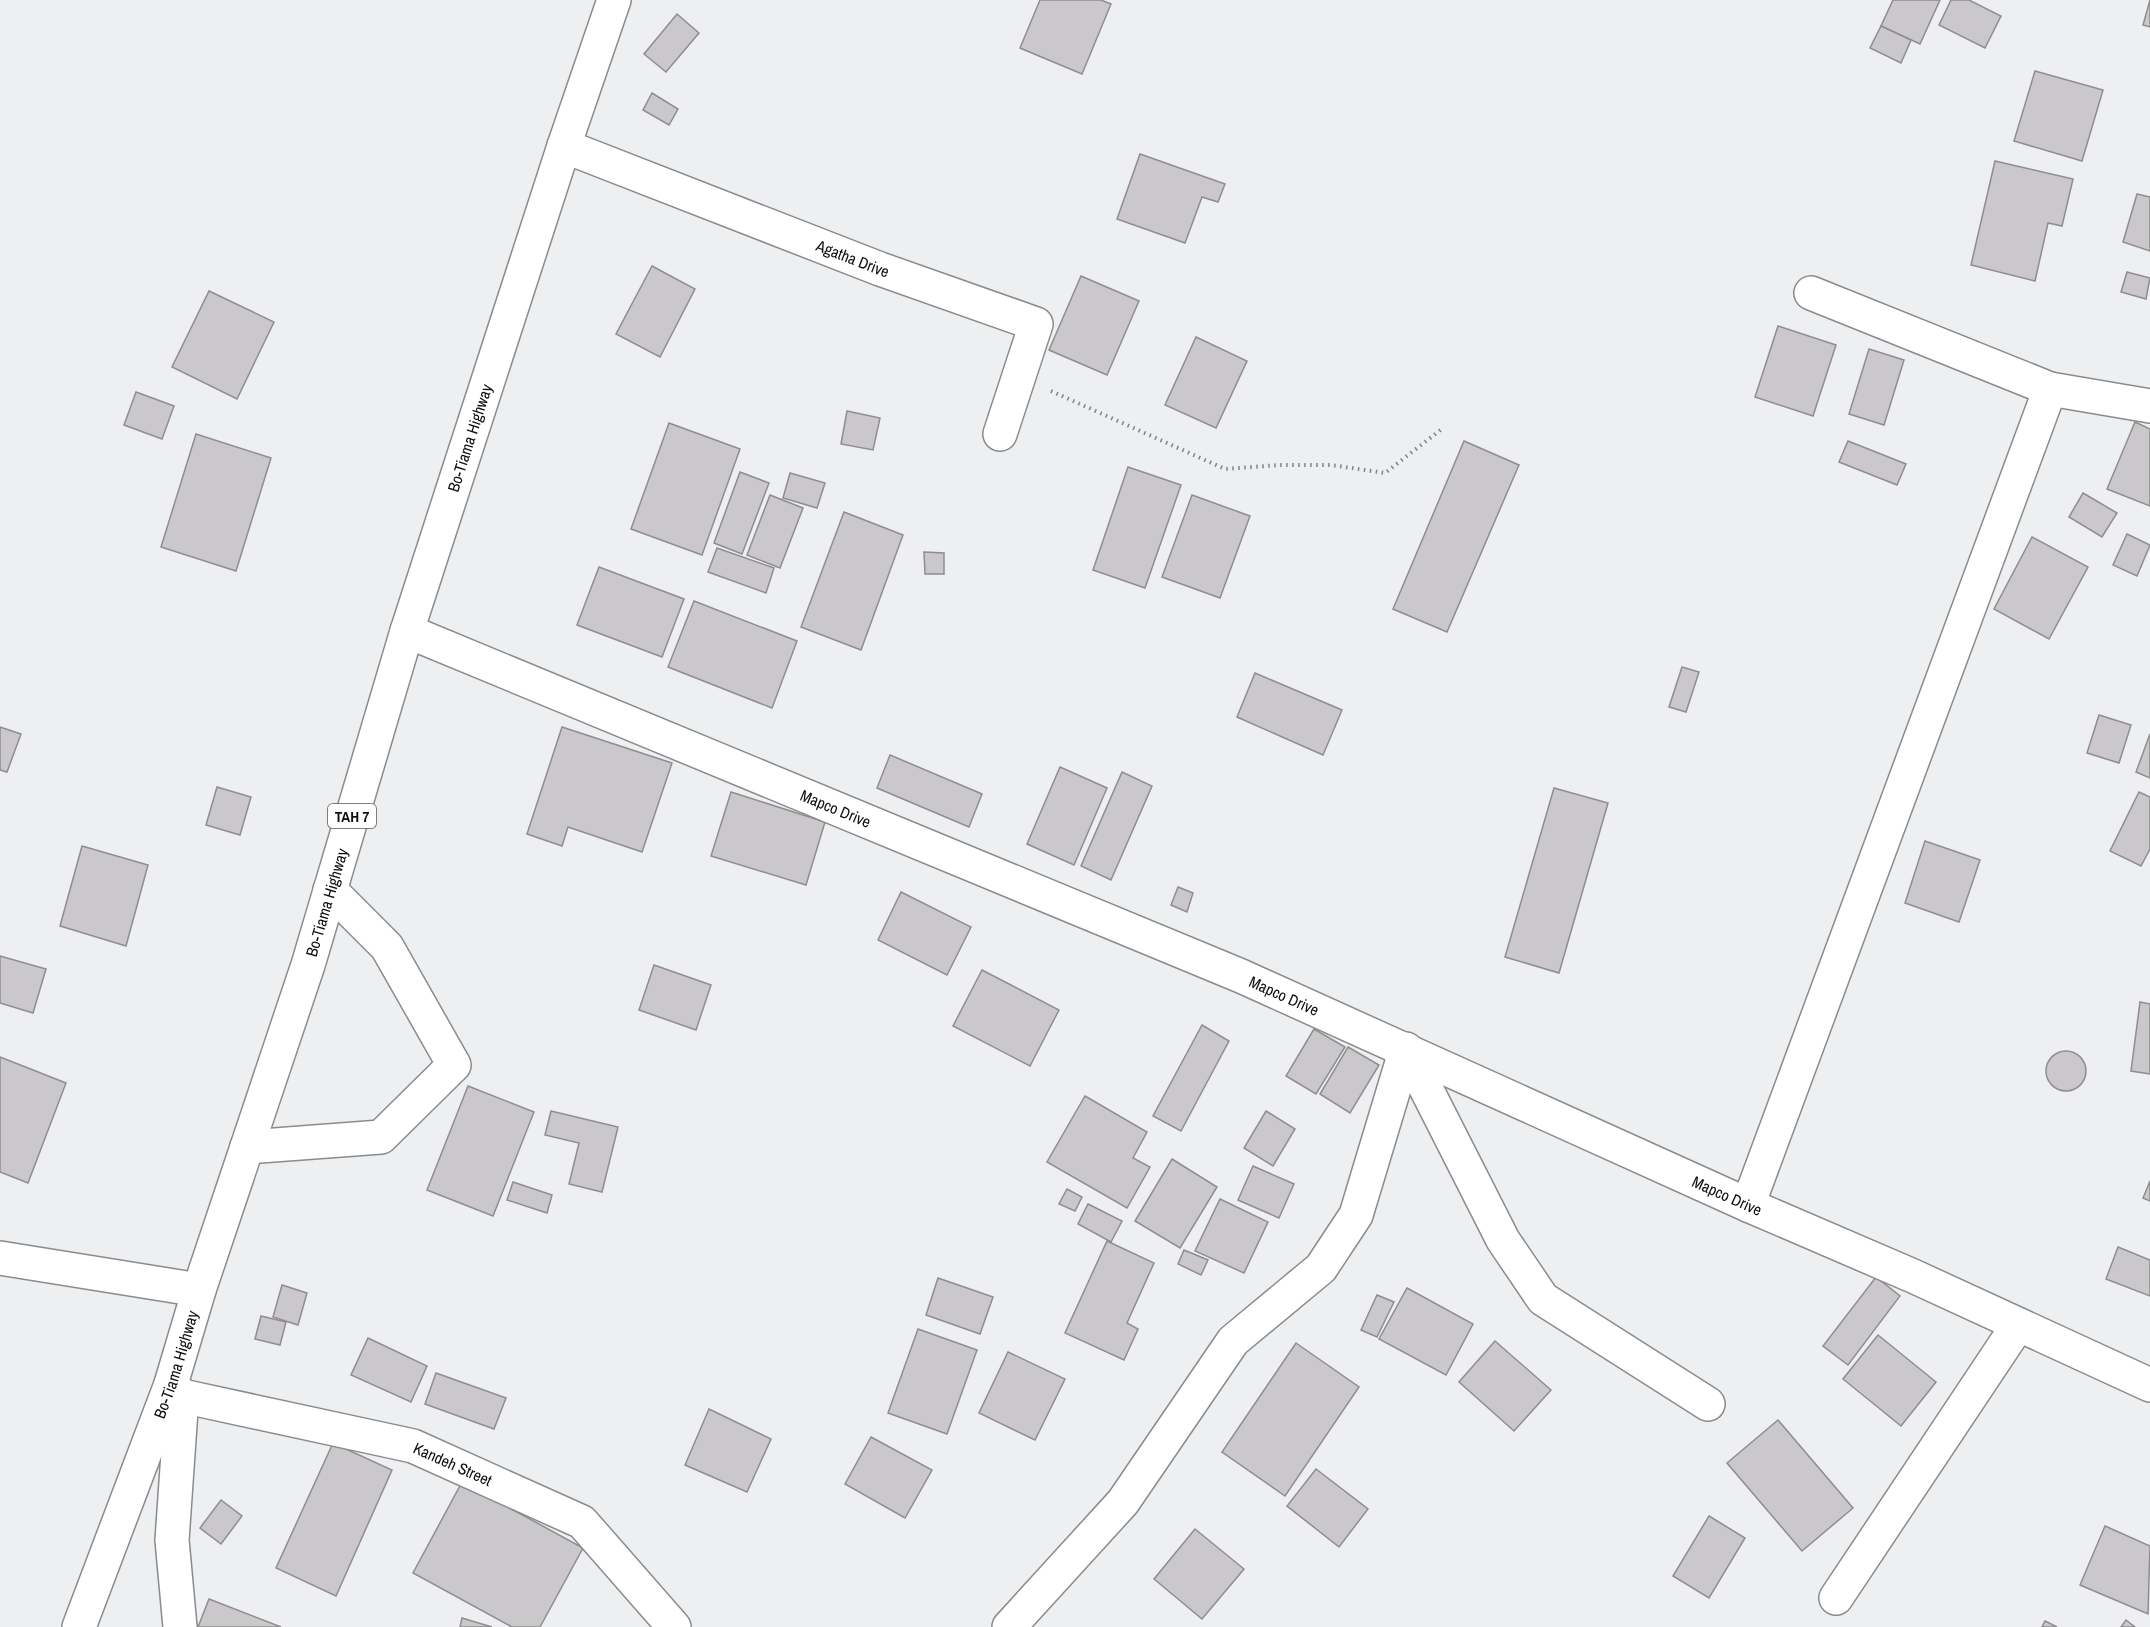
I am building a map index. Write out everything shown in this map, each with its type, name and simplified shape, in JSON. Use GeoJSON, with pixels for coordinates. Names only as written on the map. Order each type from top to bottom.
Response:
{"type":"FeatureCollection","features":[{"type":"Feature","properties":{"kind":"main road","name":"Bo-Tiama Highway"},"geometry":{"type":"LineString","coordinates":[[79,1627],[177,1390],[199,1290],[330,890],[407,632],[564,146],[614,0]]}},
{"type":"Feature","properties":{"kind":"main road","name":"Agatha Drive"},"geometry":{"type":"LineString","coordinates":[[564,146],[880,269],[1036,324],[1000,434]]}},
{"type":"Feature","properties":{"kind":"main road"},"geometry":{"type":"LineString","coordinates":[[1811,293],[2050,389],[2150,406]]}},
{"type":"Feature","properties":{"kind":"main road"},"geometry":{"type":"LineString","coordinates":[[1748,1205],[2050,389]]}},
{"type":"Feature","properties":{"kind":"main road","name":"Mapco Drive"},"geometry":{"type":"LineString","coordinates":[[407,632],[1230,971],[1748,1205],[1913,1276],[2150,1385]]}},
{"type":"Feature","properties":{"kind":"main road"},"geometry":{"type":"LineString","coordinates":[[247,1147],[381,1137],[454,1065],[387,947],[330,890]]}},
{"type":"Feature","properties":{"kind":"main road"},"geometry":{"type":"LineString","coordinates":[[1406,1049],[1503,1240],[1543,1299],[1708,1404]]}},
{"type":"Feature","properties":{"kind":"main road"},"geometry":{"type":"LineString","coordinates":[[1009,1627],[1123,1502],[1233,1341],[1321,1268],[1356,1215],[1406,1049]]}},
{"type":"Feature","properties":{"kind":"main road"},"geometry":{"type":"LineString","coordinates":[[0,1258],[199,1290]]}},
{"type":"Feature","properties":{"kind":"main road"},"geometry":{"type":"LineString","coordinates":[[1836,1598],[2018,1325]]}},
{"type":"Feature","properties":{"kind":"main road"},"geometry":{"type":"LineString","coordinates":[[177,1390],[172,1540],[180,1627]]}},
{"type":"Feature","properties":{"kind":"main road","name":"Kandeh Street"},"geometry":{"type":"LineString","coordinates":[[177,1390],[413,1446],[582,1522],[674,1627]]}},
{"type":"Feature","properties":{"kind":"path"},"geometry":{"type":"LineString","coordinates":[[1019,376],[1226,469],[1280,465],[1331,465],[1385,473],[1443,428]]}},
{"type":"Feature","properties":{"kind":"building"},"geometry":{"type":"Polygon","coordinates":[[[1040,0],[1101,0],[1111,4],[1082,74],[1020,48],[1040,0]]]}},
{"type":"Feature","properties":{"kind":"building"},"geometry":{"type":"Polygon","coordinates":[[[1893,0],[1940,0],[1920,44],[1881,26],[1893,0]]]}},
{"type":"Feature","properties":{"kind":"building"},"geometry":{"type":"Polygon","coordinates":[[[1951,0],[1969,0],[2001,16],[1985,48],[1939,25],[1951,0]]]}},
{"type":"Feature","properties":{"kind":"building"},"geometry":{"type":"Polygon","coordinates":[[[2150,0],[2150,27],[2143,25],[2150,0]]]}},
{"type":"Feature","properties":{"kind":"building"},"geometry":{"type":"Polygon","coordinates":[[[677,14],[699,33],[666,72],[644,54],[677,14]]]}},
{"type":"Feature","properties":{"kind":"building"},"geometry":{"type":"Polygon","coordinates":[[[1881,26],[1911,40],[1901,63],[1870,48],[1881,26]]]}},
{"type":"Feature","properties":{"kind":"building"},"geometry":{"type":"Polygon","coordinates":[[[2035,71],[2103,90],[2082,161],[2014,141],[2035,71]]]}},
{"type":"Feature","properties":{"kind":"building"},"geometry":{"type":"Polygon","coordinates":[[[652,93],[678,109],[669,125],[643,110],[652,93]]]}},
{"type":"Feature","properties":{"kind":"building"},"geometry":{"type":"Polygon","coordinates":[[[1140,154],[1225,184],[1218,202],[1202,197],[1185,243],[1117,219],[1140,154]]]}},
{"type":"Feature","properties":{"kind":"building"},"geometry":{"type":"Polygon","coordinates":[[[1995,161],[2073,179],[2062,226],[2048,223],[2035,281],[1971,265],[1995,161]]]}},
{"type":"Feature","properties":{"kind":"building"},"geometry":{"type":"Polygon","coordinates":[[[2137,194],[2150,197],[2150,251],[2123,242],[2137,194]]]}},
{"type":"Feature","properties":{"kind":"building"},"geometry":{"type":"Polygon","coordinates":[[[652,266],[695,289],[660,357],[616,334],[652,266]]]}},
{"type":"Feature","properties":{"kind":"building"},"geometry":{"type":"Polygon","coordinates":[[[2127,272],[2150,278],[2146,299],[2121,292],[2127,272]]]}},
{"type":"Feature","properties":{"kind":"building"},"geometry":{"type":"Polygon","coordinates":[[[1081,276],[1139,301],[1107,375],[1049,350],[1081,276]]]}},
{"type":"Feature","properties":{"kind":"building"},"geometry":{"type":"Polygon","coordinates":[[[209,291],[274,322],[237,399],[172,367],[209,291]]]}},
{"type":"Feature","properties":{"kind":"building"},"geometry":{"type":"Polygon","coordinates":[[[1778,326],[1836,345],[1813,416],[1755,397],[1778,326]]]}},
{"type":"Feature","properties":{"kind":"building"},"geometry":{"type":"Polygon","coordinates":[[[1196,337],[1247,361],[1216,428],[1165,405],[1196,337]]]}},
{"type":"Feature","properties":{"kind":"building"},"geometry":{"type":"Polygon","coordinates":[[[1869,349],[1904,360],[1884,425],[1849,414],[1869,349]]]}},
{"type":"Feature","properties":{"kind":"building"},"geometry":{"type":"Polygon","coordinates":[[[136,392],[174,406],[162,439],[124,425],[136,392]]]}},
{"type":"Feature","properties":{"kind":"building"},"geometry":{"type":"Polygon","coordinates":[[[847,411],[880,418],[873,450],[841,444],[847,411]]]}},
{"type":"Feature","properties":{"kind":"building"},"geometry":{"type":"Polygon","coordinates":[[[2135,422],[2150,429],[2150,506],[2107,489],[2135,422]]]}},
{"type":"Feature","properties":{"kind":"building"},"geometry":{"type":"Polygon","coordinates":[[[669,423],[740,449],[702,555],[631,529],[669,423]]]}},
{"type":"Feature","properties":{"kind":"building"},"geometry":{"type":"Polygon","coordinates":[[[196,434],[271,458],[236,571],[161,547],[196,434]]]}},
{"type":"Feature","properties":{"kind":"building"},"geometry":{"type":"Polygon","coordinates":[[[1464,441],[1519,465],[1447,632],[1393,609],[1464,441]]]}},
{"type":"Feature","properties":{"kind":"building"},"geometry":{"type":"Polygon","coordinates":[[[1848,441],[1906,464],[1897,485],[1839,462],[1848,441]]]}},
{"type":"Feature","properties":{"kind":"building"},"geometry":{"type":"Polygon","coordinates":[[[1128,467],[1181,485],[1145,588],[1093,570],[1128,467]]]}},
{"type":"Feature","properties":{"kind":"building"},"geometry":{"type":"Polygon","coordinates":[[[740,472],[769,483],[742,554],[714,543],[740,472]]]}},
{"type":"Feature","properties":{"kind":"building"},"geometry":{"type":"Polygon","coordinates":[[[790,473],[825,483],[817,508],[783,498],[790,473]]]}},
{"type":"Feature","properties":{"kind":"building"},"geometry":{"type":"Polygon","coordinates":[[[2083,493],[2117,513],[2102,537],[2069,517],[2083,493]]]}},
{"type":"Feature","properties":{"kind":"building"},"geometry":{"type":"Polygon","coordinates":[[[770,495],[803,508],[780,568],[747,555],[770,495]]]}},
{"type":"Feature","properties":{"kind":"building"},"geometry":{"type":"Polygon","coordinates":[[[1192,495],[1250,516],[1220,598],[1162,577],[1192,495]]]}},
{"type":"Feature","properties":{"kind":"building"},"geometry":{"type":"Polygon","coordinates":[[[844,512],[903,535],[861,650],[801,627],[844,512]]]}},
{"type":"Feature","properties":{"kind":"building"},"geometry":{"type":"Polygon","coordinates":[[[2127,534],[2150,545],[2137,576],[2113,565],[2127,534]]]}},
{"type":"Feature","properties":{"kind":"building"},"geometry":{"type":"Polygon","coordinates":[[[2032,537],[2088,567],[2049,639],[1994,609],[2032,537]]]}},
{"type":"Feature","properties":{"kind":"building"},"geometry":{"type":"Polygon","coordinates":[[[717,548],[774,568],[766,593],[708,572],[717,548]]]}},
{"type":"Feature","properties":{"kind":"building"},"geometry":{"type":"Polygon","coordinates":[[[924,552],[944,553],[944,574],[925,574],[924,552]]]}},
{"type":"Feature","properties":{"kind":"building"},"geometry":{"type":"Polygon","coordinates":[[[599,567],[684,599],[662,657],[577,625],[599,567]]]}},
{"type":"Feature","properties":{"kind":"building"},"geometry":{"type":"Polygon","coordinates":[[[694,601],[797,641],[772,708],[668,667],[694,601]]]}},
{"type":"Feature","properties":{"kind":"building"},"geometry":{"type":"Polygon","coordinates":[[[1682,667],[1699,672],[1686,712],[1669,707],[1682,667]]]}},
{"type":"Feature","properties":{"kind":"building"},"geometry":{"type":"Polygon","coordinates":[[[1255,673],[1342,710],[1323,755],[1237,717],[1255,673]]]}},
{"type":"Feature","properties":{"kind":"building"},"geometry":{"type":"Polygon","coordinates":[[[2099,715],[2131,725],[2119,763],[2087,753],[2099,715]]]}},
{"type":"Feature","properties":{"kind":"building"},"geometry":{"type":"Polygon","coordinates":[[[0,727],[21,734],[7,772],[0,770],[0,727]]]}},
{"type":"Feature","properties":{"kind":"building"},"geometry":{"type":"Polygon","coordinates":[[[562,727],[672,763],[642,852],[568,827],[562,846],[527,834],[562,727]]]}},
{"type":"Feature","properties":{"kind":"building"},"geometry":{"type":"Polygon","coordinates":[[[2150,734],[2150,778],[2136,772],[2150,734]]]}},
{"type":"Feature","properties":{"kind":"building"},"geometry":{"type":"Polygon","coordinates":[[[890,755],[982,794],[969,827],[877,788],[890,755]]]}},
{"type":"Feature","properties":{"kind":"building"},"geometry":{"type":"Polygon","coordinates":[[[1060,767],[1107,788],[1074,865],[1027,844],[1060,767]]]}},
{"type":"Feature","properties":{"kind":"building"},"geometry":{"type":"Polygon","coordinates":[[[1122,772],[1152,786],[1111,880],[1081,866],[1122,772]]]}},
{"type":"Feature","properties":{"kind":"building"},"geometry":{"type":"Polygon","coordinates":[[[217,787],[251,797],[240,835],[206,825],[217,787]]]}},
{"type":"Feature","properties":{"kind":"building"},"geometry":{"type":"Polygon","coordinates":[[[1554,788],[1608,803],[1559,973],[1505,957],[1554,788]]]}},
{"type":"Feature","properties":{"kind":"building"},"geometry":{"type":"Polygon","coordinates":[[[731,792],[825,822],[806,885],[711,856],[731,792]]]}},
{"type":"Feature","properties":{"kind":"building"},"geometry":{"type":"Polygon","coordinates":[[[2139,792],[2150,797],[2150,849],[2141,866],[2110,851],[2139,792]]]}},
{"type":"Feature","properties":{"kind":"building"},"geometry":{"type":"Polygon","coordinates":[[[1925,841],[1980,860],[1959,922],[1905,903],[1925,841]]]}},
{"type":"Feature","properties":{"kind":"building"},"geometry":{"type":"Polygon","coordinates":[[[82,846],[148,865],[126,946],[60,926],[82,846]]]}},
{"type":"Feature","properties":{"kind":"building"},"geometry":{"type":"Polygon","coordinates":[[[1178,887],[1193,893],[1187,912],[1171,905],[1178,887]]]}},
{"type":"Feature","properties":{"kind":"building"},"geometry":{"type":"Polygon","coordinates":[[[901,892],[971,927],[947,975],[878,940],[901,892]]]}},
{"type":"Feature","properties":{"kind":"building"},"geometry":{"type":"Polygon","coordinates":[[[0,956],[46,969],[33,1013],[0,1003],[0,956]]]}},
{"type":"Feature","properties":{"kind":"building"},"geometry":{"type":"Polygon","coordinates":[[[654,965],[711,985],[696,1030],[639,1010],[654,965]]]}},
{"type":"Feature","properties":{"kind":"building"},"geometry":{"type":"Polygon","coordinates":[[[982,970],[1059,1010],[1030,1066],[953,1026],[982,970]]]}},
{"type":"Feature","properties":{"kind":"building"},"geometry":{"type":"Polygon","coordinates":[[[2140,1002],[2150,1004],[2150,1074],[2131,1071],[2140,1002]]]}},
{"type":"Feature","properties":{"kind":"building"},"geometry":{"type":"Polygon","coordinates":[[[1202,1025],[1229,1041],[1181,1131],[1153,1116],[1202,1025]]]}},
{"type":"Feature","properties":{"kind":"building"},"geometry":{"type":"Polygon","coordinates":[[[1314,1029],[1345,1047],[1316,1094],[1286,1076],[1314,1029]]]}},
{"type":"Feature","properties":{"kind":"building"},"geometry":{"type":"Polygon","coordinates":[[[1348,1047],[1379,1065],[1350,1113],[1320,1094],[1348,1047]]]}},
{"type":"Feature","properties":{"kind":"building"},"geometry":{"type":"Polygon","coordinates":[[[2066,1051],[2080,1057],[2086,1071],[2080,1085],[2066,1091],[2052,1085],[2046,1071],[2052,1057],[2066,1051]]]}},
{"type":"Feature","properties":{"kind":"building"},"geometry":{"type":"Polygon","coordinates":[[[0,1057],[66,1083],[28,1183],[0,1172],[0,1057]]]}},
{"type":"Feature","properties":{"kind":"building"},"geometry":{"type":"Polygon","coordinates":[[[468,1086],[534,1112],[493,1216],[427,1190],[468,1086]]]}},
{"type":"Feature","properties":{"kind":"building"},"geometry":{"type":"Polygon","coordinates":[[[1085,1096],[1147,1132],[1133,1158],[1150,1167],[1127,1208],[1047,1162],[1085,1096]]]}},
{"type":"Feature","properties":{"kind":"building"},"geometry":{"type":"Polygon","coordinates":[[[551,1111],[618,1127],[602,1192],[569,1184],[579,1143],[545,1135],[551,1111]]]}},
{"type":"Feature","properties":{"kind":"building"},"geometry":{"type":"Polygon","coordinates":[[[1266,1111],[1295,1129],[1273,1166],[1244,1148],[1266,1111]]]}},
{"type":"Feature","properties":{"kind":"building"},"geometry":{"type":"Polygon","coordinates":[[[1172,1159],[1217,1187],[1180,1248],[1135,1221],[1172,1159]]]}},
{"type":"Feature","properties":{"kind":"building"},"geometry":{"type":"Polygon","coordinates":[[[1253,1166],[1294,1184],[1279,1218],[1238,1200],[1253,1166]]]}},
{"type":"Feature","properties":{"kind":"building"},"geometry":{"type":"Polygon","coordinates":[[[2150,1181],[2150,1201],[2143,1198],[2150,1181]]]}},
{"type":"Feature","properties":{"kind":"building"},"geometry":{"type":"Polygon","coordinates":[[[513,1182],[552,1195],[547,1213],[507,1200],[513,1182]]]}},
{"type":"Feature","properties":{"kind":"building"},"geometry":{"type":"Polygon","coordinates":[[[1067,1189],[1082,1197],[1075,1211],[1059,1204],[1067,1189]]]}},
{"type":"Feature","properties":{"kind":"building"},"geometry":{"type":"Polygon","coordinates":[[[1220,1199],[1268,1222],[1244,1273],[1195,1251],[1220,1199]]]}},
{"type":"Feature","properties":{"kind":"building"},"geometry":{"type":"Polygon","coordinates":[[[1088,1204],[1122,1221],[1111,1242],[1078,1224],[1088,1204]]]}},
{"type":"Feature","properties":{"kind":"building"},"geometry":{"type":"Polygon","coordinates":[[[1107,1241],[1154,1263],[1127,1323],[1138,1329],[1124,1360],[1065,1333],[1107,1241]]]}},
{"type":"Feature","properties":{"kind":"building"},"geometry":{"type":"Polygon","coordinates":[[[2118,1247],[2150,1260],[2150,1296],[2106,1279],[2118,1247]]]}},
{"type":"Feature","properties":{"kind":"building"},"geometry":{"type":"Polygon","coordinates":[[[1184,1250],[1208,1260],[1201,1275],[1178,1264],[1184,1250]]]}},
{"type":"Feature","properties":{"kind":"building"},"geometry":{"type":"Polygon","coordinates":[[[1876,1277],[1900,1296],[1848,1365],[1823,1346],[1876,1277]]]}},
{"type":"Feature","properties":{"kind":"building"},"geometry":{"type":"Polygon","coordinates":[[[938,1278],[993,1297],[980,1334],[926,1315],[938,1278]]]}},
{"type":"Feature","properties":{"kind":"building"},"geometry":{"type":"Polygon","coordinates":[[[282,1285],[307,1293],[298,1325],[273,1317],[282,1285]]]}},
{"type":"Feature","properties":{"kind":"building"},"geometry":{"type":"Polygon","coordinates":[[[1407,1288],[1473,1324],[1446,1375],[1379,1339],[1407,1288]]]}},
{"type":"Feature","properties":{"kind":"building"},"geometry":{"type":"Polygon","coordinates":[[[1377,1295],[1394,1302],[1377,1337],[1361,1330],[1377,1295]]]}},
{"type":"Feature","properties":{"kind":"building"},"geometry":{"type":"Polygon","coordinates":[[[261,1316],[286,1322],[280,1345],[255,1339],[261,1316]]]}},
{"type":"Feature","properties":{"kind":"building"},"geometry":{"type":"Polygon","coordinates":[[[918,1329],[977,1350],[947,1434],[888,1413],[918,1329]]]}},
{"type":"Feature","properties":{"kind":"building"},"geometry":{"type":"Polygon","coordinates":[[[1878,1335],[1936,1382],[1901,1426],[1843,1379],[1878,1335]]]}},
{"type":"Feature","properties":{"kind":"building"},"geometry":{"type":"Polygon","coordinates":[[[368,1338],[427,1366],[411,1402],[351,1375],[368,1338]]]}},
{"type":"Feature","properties":{"kind":"building"},"geometry":{"type":"Polygon","coordinates":[[[1495,1341],[1551,1390],[1514,1431],[1459,1382],[1495,1341]]]}},
{"type":"Feature","properties":{"kind":"building"},"geometry":{"type":"Polygon","coordinates":[[[1296,1343],[1359,1387],[1285,1496],[1222,1452],[1296,1343]]]}},
{"type":"Feature","properties":{"kind":"building"},"geometry":{"type":"Polygon","coordinates":[[[1008,1352],[1065,1379],[1035,1440],[979,1413],[1008,1352]]]}},
{"type":"Feature","properties":{"kind":"building"},"geometry":{"type":"Polygon","coordinates":[[[436,1373],[506,1398],[494,1429],[425,1404],[436,1373]]]}},
{"type":"Feature","properties":{"kind":"building"},"geometry":{"type":"Polygon","coordinates":[[[709,1409],[771,1439],[747,1492],[685,1465],[709,1409]]]}},
{"type":"Feature","properties":{"kind":"building"},"geometry":{"type":"Polygon","coordinates":[[[1778,1420],[1853,1508],[1802,1551],[1727,1463],[1778,1420]]]}},
{"type":"Feature","properties":{"kind":"building"},"geometry":{"type":"Polygon","coordinates":[[[871,1437],[932,1470],[905,1518],[845,1484],[871,1437]]]}},
{"type":"Feature","properties":{"kind":"building"},"geometry":{"type":"Polygon","coordinates":[[[333,1443],[392,1470],[336,1596],[276,1568],[333,1443]]]}},
{"type":"Feature","properties":{"kind":"building"},"geometry":{"type":"Polygon","coordinates":[[[1316,1469],[1368,1509],[1339,1547],[1287,1506],[1316,1469]]]}},
{"type":"Feature","properties":{"kind":"building"},"geometry":{"type":"Polygon","coordinates":[[[462,1482],[583,1548],[540,1627],[512,1627],[413,1573],[462,1482]]]}},
{"type":"Feature","properties":{"kind":"building"},"geometry":{"type":"Polygon","coordinates":[[[221,1500],[242,1516],[221,1544],[200,1528],[221,1500]]]}},
{"type":"Feature","properties":{"kind":"building"},"geometry":{"type":"Polygon","coordinates":[[[1709,1516],[1745,1538],[1709,1598],[1673,1576],[1709,1516]]]}},
{"type":"Feature","properties":{"kind":"building"},"geometry":{"type":"Polygon","coordinates":[[[2105,1526],[2150,1546],[2148,1614],[2080,1585],[2105,1526]]]}},
{"type":"Feature","properties":{"kind":"building"},"geometry":{"type":"Polygon","coordinates":[[[1195,1529],[1244,1569],[1202,1619],[1154,1579],[1195,1529]]]}},
{"type":"Feature","properties":{"kind":"building"},"geometry":{"type":"Polygon","coordinates":[[[209,1599],[281,1627],[198,1627],[209,1599]]]}},
{"type":"Feature","properties":{"kind":"building"},"geometry":{"type":"Polygon","coordinates":[[[462,1618],[492,1627],[460,1627],[462,1618]]]}},
{"type":"Feature","properties":{"kind":"building"},"geometry":{"type":"Polygon","coordinates":[[[2126,1620],[2135,1627],[2121,1627],[2126,1620]]]}},
{"type":"Feature","properties":{"kind":"building"},"geometry":{"type":"Polygon","coordinates":[[[2045,1621],[2057,1627],[2042,1627],[2045,1621]]]}}]}
